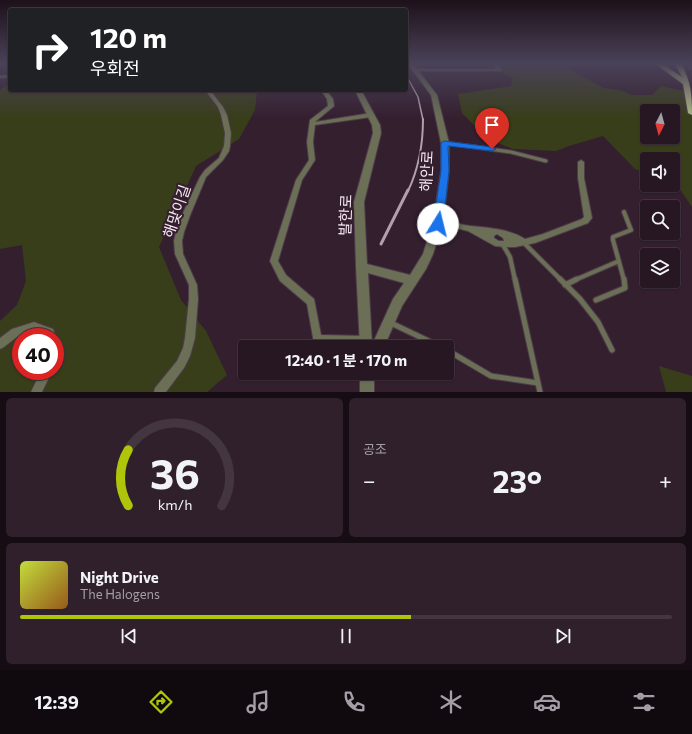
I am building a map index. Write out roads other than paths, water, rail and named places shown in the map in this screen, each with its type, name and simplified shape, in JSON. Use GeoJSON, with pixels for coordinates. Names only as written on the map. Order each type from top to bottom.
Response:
{"type":"FeatureCollection","features":[{"type":"Feature","properties":{"kind":"main road"},"geometry":{"type":"LineString","coordinates":[[687,84],[692,113]]}},
{"type":"Feature","properties":{"kind":"street","name":"해안로"},"geometry":{"type":"LineString","coordinates":[[381,340],[397,303],[422,266],[428,254],[438,221],[445,171],[444,143],[434,95],[424,82]]}},
{"type":"Feature","properties":{"kind":"street","name":"해맞이길"},"geometry":{"type":"LineString","coordinates":[[159,392],[180,368],[188,351],[191,337],[192,285],[188,273],[180,258],[178,249],[181,229],[203,177],[222,157],[228,141],[227,126],[222,111],[208,92]]}},
{"type":"Feature","properties":{"kind":"street"},"geometry":{"type":"LineString","coordinates":[[317,340],[311,302],[283,278],[274,261],[299,180],[312,160],[310,142],[313,120],[331,106],[330,99],[325,92]]}},
{"type":"Feature","properties":{"kind":"street","name":"발한로"},"geometry":{"type":"LineString","coordinates":[[359,92],[376,126],[377,133],[359,202],[361,267],[366,310],[366,340]]}},
{"type":"Feature","properties":{"kind":"street"},"geometry":{"type":"LineString","coordinates":[[313,124],[371,115]]}},
{"type":"Feature","properties":{"kind":"street"},"geometry":{"type":"LineString","coordinates":[[470,229],[492,241],[515,245],[578,223],[588,218],[581,178],[581,162]]}},
{"type":"Feature","properties":{"kind":"street"},"geometry":{"type":"LineString","coordinates":[[438,221],[470,229],[494,231],[514,236],[523,242]]}},
{"type":"Feature","properties":{"kind":"street"},"geometry":{"type":"LineString","coordinates":[[492,241],[490,236],[494,231]]}},
{"type":"Feature","properties":{"kind":"street"},"geometry":{"type":"LineString","coordinates":[[504,234],[509,239],[504,244]]}},
{"type":"Feature","properties":{"kind":"street"},"geometry":{"type":"LineString","coordinates":[[361,267],[412,280]]}},
{"type":"Feature","properties":{"kind":"street"},"geometry":{"type":"LineString","coordinates":[[28,328],[34,326],[39,328]]}},
{"type":"Feature","properties":{"kind":"street"},"geometry":{"type":"LineString","coordinates":[[0,344],[12,334]]}},
{"type":"Feature","properties":{"kind":"street"},"geometry":{"type":"LineString","coordinates":[[36,392],[42,380]]}},
{"type":"Feature","properties":{"kind":"lane"},"geometry":{"type":"LineString","coordinates":[[444,143],[505,151],[546,161]]}},
{"type":"Feature","properties":{"kind":"lane"},"geometry":{"type":"LineString","coordinates":[[596,300],[625,288],[626,286],[613,237],[631,230],[624,212]]}},
{"type":"Feature","properties":{"kind":"lane"},"geometry":{"type":"LineString","coordinates":[[523,242],[580,299],[598,322],[612,350]]}},
{"type":"Feature","properties":{"kind":"lane"},"geometry":{"type":"LineString","coordinates":[[504,244],[510,257],[540,392]]}},
{"type":"Feature","properties":{"kind":"lane"},"geometry":{"type":"LineString","coordinates":[[565,284],[619,261]]}},
{"type":"Feature","properties":{"kind":"lane"},"geometry":{"type":"LineString","coordinates":[[388,322],[426,340]]}},
{"type":"Feature","properties":{"kind":"lane"},"geometry":{"type":"LineString","coordinates":[[454,354],[491,376],[538,383]]}},
{"type":"Feature","properties":{"kind":"railway"},"geometry":{"type":"LineString","coordinates":[[410,82],[418,97],[423,120]]}},
{"type":"Feature","properties":{"kind":"railway"},"geometry":{"type":"LineString","coordinates":[[408,191],[420,156],[423,120]]}},
{"type":"Feature","properties":{"kind":"railway"},"geometry":{"type":"LineString","coordinates":[[381,244],[408,190]]}}]}
